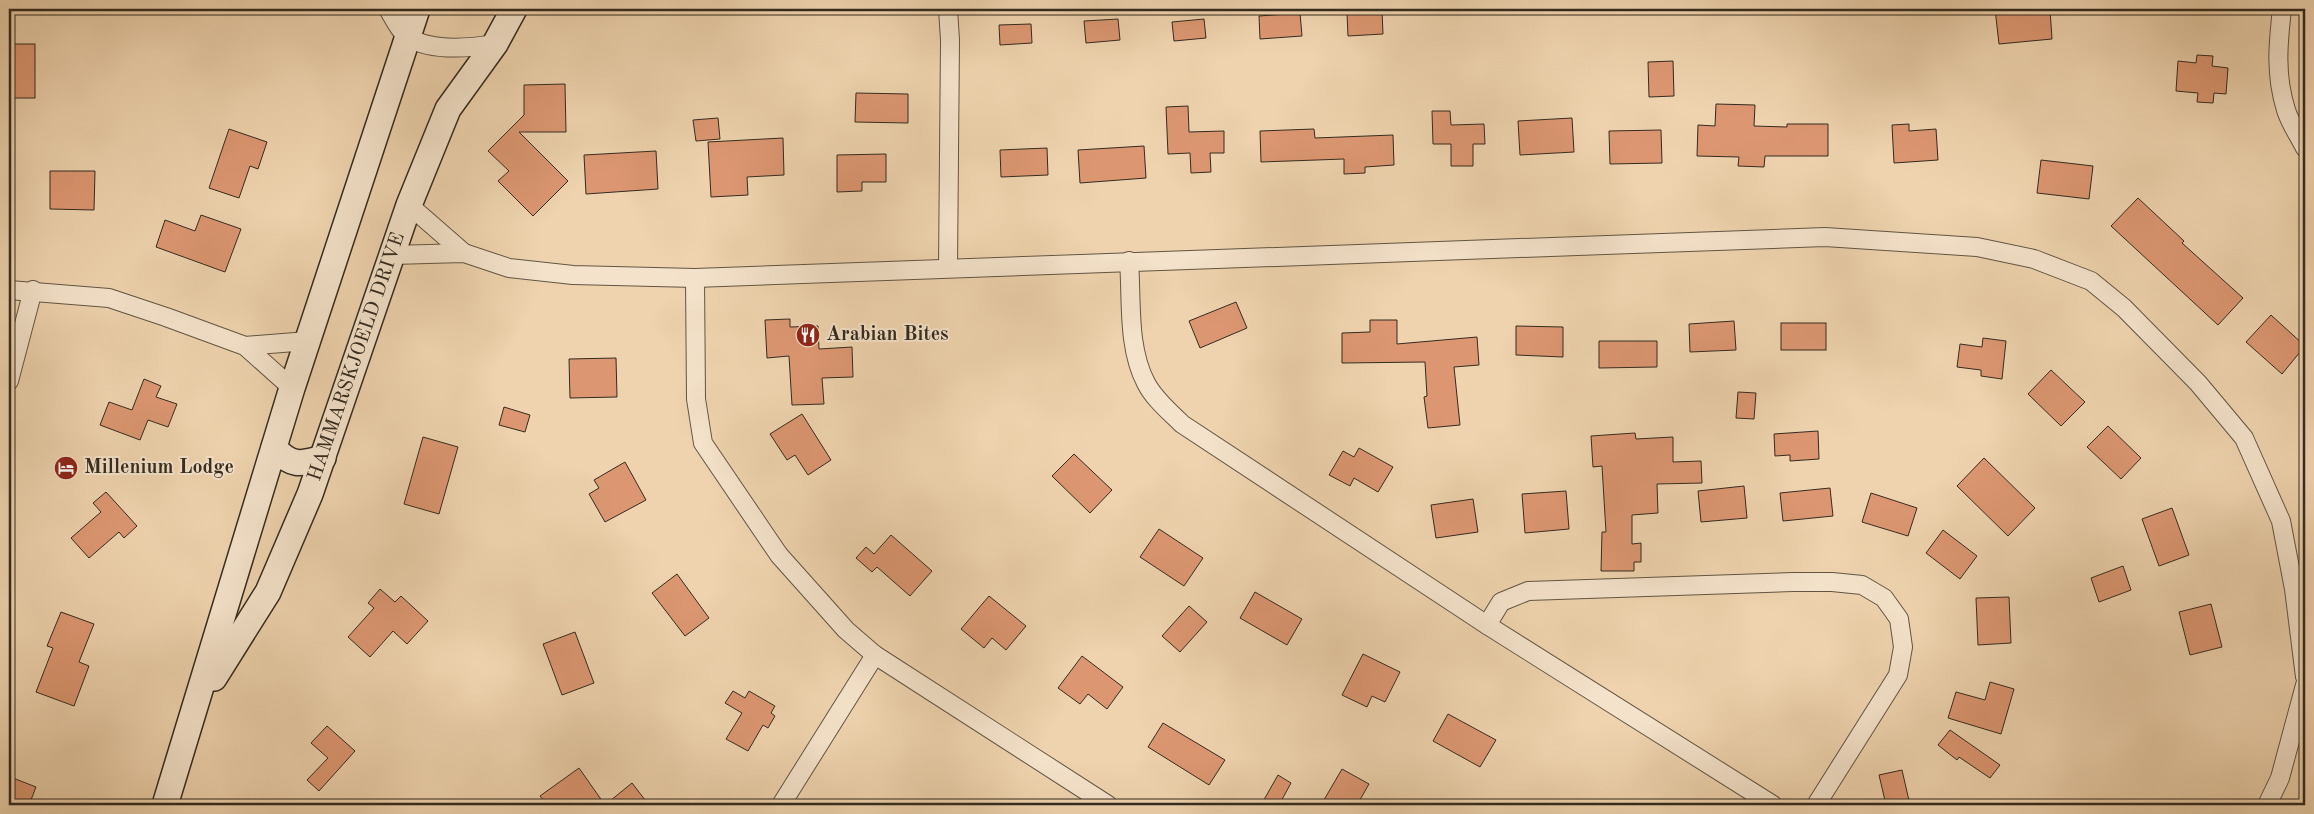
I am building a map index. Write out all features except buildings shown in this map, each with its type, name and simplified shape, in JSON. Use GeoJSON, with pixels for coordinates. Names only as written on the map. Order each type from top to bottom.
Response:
{"type":"FeatureCollection","features":[{"type":"Feature","properties":{"kind":"main road","name":"HAMMARSKJOELD DRIVE"},"geometry":{"type":"LineString","coordinates":[[165,805],[292,388],[417,9]]}},
{"type":"Feature","properties":{"kind":"main road","name":"HAMMARSKJOELD DRIVE"},"geometry":{"type":"LineString","coordinates":[[197,705],[268,592],[310,494],[409,205],[448,109],[495,44],[514,9]]}},
{"type":"Feature","properties":{"kind":"main road"},"geometry":{"type":"LineString","coordinates":[[274,448],[285,459],[295,463],[308,463],[323,458]]}},
{"type":"Feature","properties":{"kind":"street"},"geometry":{"type":"LineString","coordinates":[[388,9],[408,37],[443,47],[466,49],[495,44]]}},
{"type":"Feature","properties":{"kind":"street"},"geometry":{"type":"LineString","coordinates":[[948,9],[950,40],[948,267]]}},
{"type":"Feature","properties":{"kind":"street"},"geometry":{"type":"LineString","coordinates":[[2282,9],[2278,48],[2278,80],[2287,112],[2305,148]]}},
{"type":"Feature","properties":{"kind":"street"},"geometry":{"type":"LineString","coordinates":[[409,205],[464,253]]}},
{"type":"Feature","properties":{"kind":"street"},"geometry":{"type":"LineString","coordinates":[[392,255],[464,253],[509,268],[573,275],[695,278],[948,267],[1825,236],[1976,247],[2034,259],[2091,281],[2124,308],[2198,383],[2244,438],[2280,521],[2294,589],[2305,678]]}},
{"type":"Feature","properties":{"kind":"street"},"geometry":{"type":"LineString","coordinates":[[1129,261],[1135,350],[1146,384],[1162,405],[1182,424],[1487,625],[1773,805]]}},
{"type":"Feature","properties":{"kind":"street"},"geometry":{"type":"LineString","coordinates":[[695,278],[696,400],[703,443],[779,555],[846,630],[875,655],[1108,805]]}},
{"type":"Feature","properties":{"kind":"street"},"geometry":{"type":"LineString","coordinates":[[9,290],[33,290],[109,298],[246,346],[292,388]]}},
{"type":"Feature","properties":{"kind":"street"},"geometry":{"type":"LineString","coordinates":[[9,381],[33,290]]}},
{"type":"Feature","properties":{"kind":"street"},"geometry":{"type":"LineString","coordinates":[[246,346],[308,340]]}},
{"type":"Feature","properties":{"kind":"street"},"geometry":{"type":"LineString","coordinates":[[1487,625],[1501,602],[1528,591],[1793,582],[1862,585],[1884,598],[1899,620],[1903,647],[1898,675],[1816,805]]}},
{"type":"Feature","properties":{"kind":"street"},"geometry":{"type":"LineString","coordinates":[[781,805],[875,655]]}},
{"type":"Feature","properties":{"kind":"street"},"geometry":{"type":"LineString","coordinates":[[2268,805],[2280,778],[2305,685]]}},
{"type":"Feature","properties":{"kind":"place","name":"Arabian Bites"},"geometry":{"type":"Point","coordinates":[808,335]}},
{"type":"Feature","properties":{"kind":"place","name":"Millenium Lodge"},"geometry":{"type":"Point","coordinates":[66,468]}}]}
